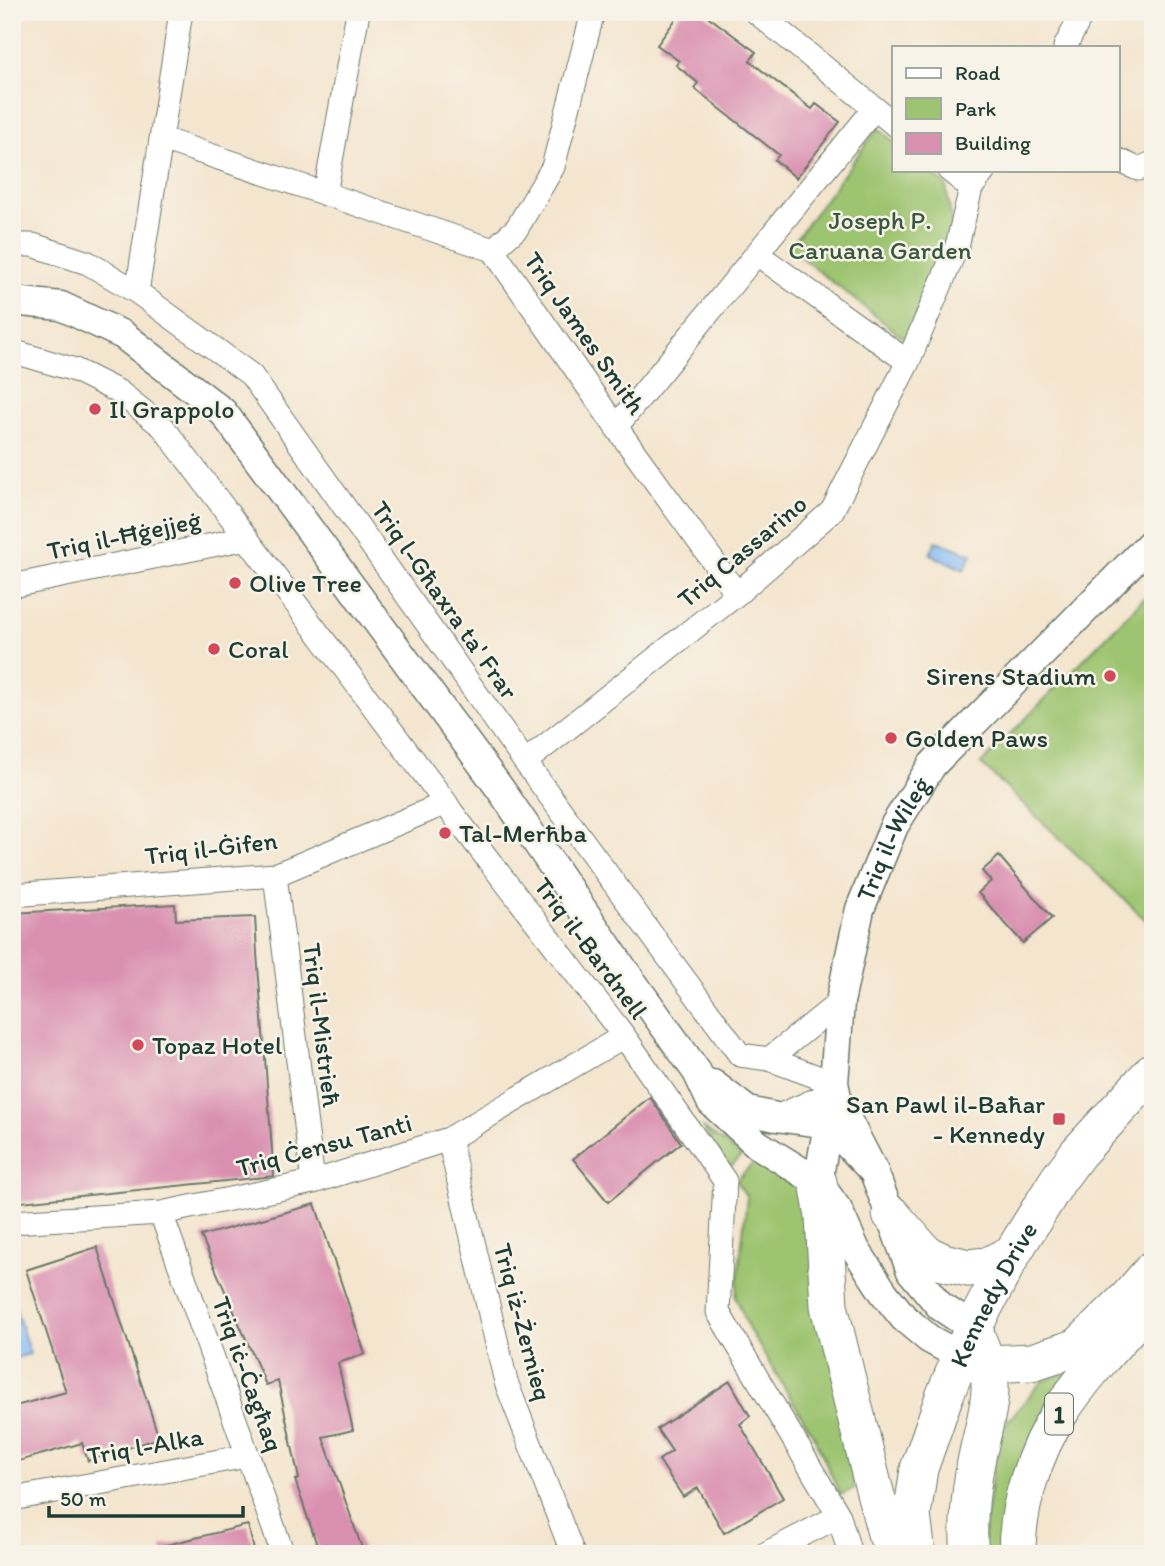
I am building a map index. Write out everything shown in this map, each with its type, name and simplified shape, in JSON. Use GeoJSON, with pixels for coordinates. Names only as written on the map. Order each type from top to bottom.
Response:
{"type":"FeatureCollection","features":[{"type":"Feature","properties":{"kind":"highway","name":"Kennedy Drive"},"geometry":{"type":"LineString","coordinates":[[917,1554],[912,1515],[919,1469],[939,1410],[974,1349],[1012,1254],[1041,1205],[1078,1153],[1153,1072]]}},
{"type":"Feature","properties":{"kind":"highway"},"geometry":{"type":"LineString","coordinates":[[818,1182],[824,1217],[829,1306],[886,1533],[898,1554]]}},
{"type":"Feature","properties":{"kind":"highway"},"geometry":{"type":"LineString","coordinates":[[891,1214],[926,1254],[943,1262],[968,1268],[987,1266],[1012,1254]]}},
{"type":"Feature","properties":{"kind":"highway"},"geometry":{"type":"LineString","coordinates":[[974,1349],[1032,1362],[1078,1347],[1153,1269]]}},
{"type":"Feature","properties":{"kind":"highway","name":"1"},"geometry":{"type":"LineString","coordinates":[[1017,1554],[1023,1501],[1035,1460],[1059,1412],[1153,1300]]}},
{"type":"Feature","properties":{"kind":"highway"},"geometry":{"type":"LineString","coordinates":[[970,1554],[968,1539],[974,1470],[991,1388],[974,1349]]}},
{"type":"Feature","properties":{"kind":"street"},"geometry":{"type":"LineString","coordinates":[[138,292],[181,12]]}},
{"type":"Feature","properties":{"kind":"street"},"geometry":{"type":"LineString","coordinates":[[324,194],[358,12]]}},
{"type":"Feature","properties":{"kind":"street"},"geometry":{"type":"LineString","coordinates":[[493,250],[517,228],[553,167],[593,12]]}},
{"type":"Feature","properties":{"kind":"street"},"geometry":{"type":"LineString","coordinates":[[756,12],[892,122]]}},
{"type":"Feature","properties":{"kind":"street"},"geometry":{"type":"LineString","coordinates":[[1066,46],[1083,12]]}},
{"type":"Feature","properties":{"kind":"street"},"geometry":{"type":"LineString","coordinates":[[616,427],[874,109]]}},
{"type":"Feature","properties":{"kind":"street","name":"Triq James Smith"},"geometry":{"type":"LineString","coordinates":[[162,139],[493,250],[737,594]]}},
{"type":"Feature","properties":{"kind":"street"},"geometry":{"type":"LineString","coordinates":[[1120,161],[1138,169],[1153,163]]}},
{"type":"Feature","properties":{"kind":"street"},"geometry":{"type":"LineString","coordinates":[[951,172],[971,188]]}},
{"type":"Feature","properties":{"kind":"street","name":"Triq Cassarino"},"geometry":{"type":"LineString","coordinates":[[526,762],[737,594],[832,511],[908,362],[957,246],[971,188],[983,172]]}},
{"type":"Feature","properties":{"kind":"street","name":"Triq l-Għaxra ta' Frar"},"geometry":{"type":"LineString","coordinates":[[12,245],[33,245],[88,263],[138,292],[251,375],[526,762],[740,1055],[769,1059],[834,1100]]}},
{"type":"Feature","properties":{"kind":"street"},"geometry":{"type":"LineString","coordinates":[[757,254],[908,362]]}},
{"type":"Feature","properties":{"kind":"street"},"geometry":{"type":"LineString","coordinates":[[12,301],[61,306],[123,335],[223,412],[501,790],[696,1072],[711,1102],[757,1144],[818,1182],[838,1210],[856,1250],[904,1318],[929,1339],[974,1349]]}},
{"type":"Feature","properties":{"kind":"street","name":"Triq il-Bardnell"},"geometry":{"type":"LineString","coordinates":[[12,351],[75,370],[119,392],[163,427],[450,810],[624,1036],[725,1181],[718,1312],[839,1516],[850,1554]]}},
{"type":"Feature","properties":{"kind":"street","name":"Triq il-Ħġejjeġ"},"geometry":{"type":"LineString","coordinates":[[12,586],[247,538]]}},
{"type":"Feature","properties":{"kind":"street","name":"Triq il-Wileġ"},"geometry":{"type":"LineString","coordinates":[[818,1182],[834,1100],[840,1002],[860,909],[894,826],[932,765],[1153,541]]}},
{"type":"Feature","properties":{"kind":"street","name":"Triq il-Ġifen"},"geometry":{"type":"LineString","coordinates":[[12,895],[275,875],[446,803]]}},
{"type":"Feature","properties":{"kind":"street","name":"Triq il-Mistrieħ"},"geometry":{"type":"LineString","coordinates":[[275,875],[313,1182]]}},
{"type":"Feature","properties":{"kind":"street"},"geometry":{"type":"LineString","coordinates":[[769,1059],[840,1002]]}},
{"type":"Feature","properties":{"kind":"street","name":"Triq Ċensu Tanti"},"geometry":{"type":"LineString","coordinates":[[12,1222],[161,1213],[313,1182],[449,1139],[624,1036]]}},
{"type":"Feature","properties":{"kind":"street"},"geometry":{"type":"LineString","coordinates":[[696,1072],[748,1111],[776,1117],[834,1100],[874,1172],[911,1271],[974,1349]]}},
{"type":"Feature","properties":{"kind":"street","name":"Triq iż-Żernieq"},"geometry":{"type":"LineString","coordinates":[[449,1139],[506,1382],[573,1554]]}},
{"type":"Feature","properties":{"kind":"street","name":"Triq iċ-Ċagħaq"},"geometry":{"type":"LineString","coordinates":[[161,1213],[283,1554]]}},
{"type":"Feature","properties":{"kind":"street","name":"Triq l-Alka"},"geometry":{"type":"LineString","coordinates":[[12,1499],[247,1456]]}},
{"type":"Feature","properties":{"kind":"street"},"geometry":{"type":"LineString","coordinates":[[765,1554],[839,1516]]}},
{"type":"Feature","properties":{"kind":"green space","name":"Joseph P. Caruana Garden"},"geometry":{"type":"Polygon","coordinates":[[[878,128],[892,140],[892,172],[930,172],[946,185],[953,231],[906,340],[789,248],[878,128]]]}},
{"type":"Feature","properties":{"kind":"green space","name":"Sirens Stadium"},"geometry":{"type":"Polygon","coordinates":[[[1153,589],[1153,927],[981,764],[1153,589]]]}},
{"type":"Feature","properties":{"kind":"green space"},"geometry":{"type":"Polygon","coordinates":[[[702,1127],[742,1156],[729,1168],[702,1127]]]}},
{"type":"Feature","properties":{"kind":"green space"},"geometry":{"type":"Polygon","coordinates":[[[761,1155],[798,1184],[807,1203],[855,1488],[840,1495],[815,1438],[749,1329],[736,1297],[747,1197],[736,1181],[761,1155]]]}},
{"type":"Feature","properties":{"kind":"green space"},"geometry":{"type":"Polygon","coordinates":[[[1081,1367],[1000,1554],[983,1554],[998,1433],[1041,1382],[1081,1367]]]}},
{"type":"Feature","properties":{"kind":"water"},"geometry":{"type":"Polygon","coordinates":[[[936,541],[972,554],[964,570],[930,554],[936,541]]]}},
{"type":"Feature","properties":{"kind":"water"},"geometry":{"type":"Polygon","coordinates":[[[12,1297],[30,1354],[12,1359],[12,1297]]]}},
{"type":"Feature","properties":{"kind":"building"},"geometry":{"type":"Polygon","coordinates":[[[681,12],[702,12],[756,52],[750,61],[812,109],[816,104],[840,122],[796,178],[775,160],[779,155],[694,88],[698,83],[676,65],[679,61],[657,45],[681,12]]]}},
{"type":"Feature","properties":{"kind":"building"},"geometry":{"type":"Polygon","coordinates":[[[999,856],[1052,918],[1023,943],[978,893],[991,881],[982,871],[999,856]]]}},
{"type":"Feature","properties":{"kind":"building","name":"Topaz Hotel"},"geometry":{"type":"Polygon","coordinates":[[[175,904],[176,920],[255,917],[274,1176],[12,1203],[12,913],[175,904]]]}},
{"type":"Feature","properties":{"kind":"building"},"geometry":{"type":"Polygon","coordinates":[[[650,1097],[681,1143],[608,1202],[573,1159],[650,1097]]]}},
{"type":"Feature","properties":{"kind":"building"},"geometry":{"type":"Polygon","coordinates":[[[315,1204],[365,1354],[338,1363],[353,1430],[323,1437],[364,1554],[320,1554],[295,1480],[299,1479],[278,1381],[266,1385],[201,1236],[315,1204]]]}},
{"type":"Feature","properties":{"kind":"building"},"geometry":{"type":"Polygon","coordinates":[[[97,1247],[159,1438],[88,1461],[82,1443],[12,1463],[12,1407],[66,1392],[26,1270],[97,1247]]]}},
{"type":"Feature","properties":{"kind":"building"},"geometry":{"type":"Polygon","coordinates":[[[730,1381],[750,1416],[740,1424],[783,1498],[724,1533],[698,1488],[683,1497],[659,1460],[672,1451],[657,1429],[730,1381]]]}},
{"type":"Feature","properties":{"kind":"building"},"geometry":{"type":"Polygon","coordinates":[[[248,1525],[255,1554],[163,1554],[162,1546],[248,1525]]]}},
{"type":"Feature","properties":{"kind":"place","name":"Il Grappolo"},"geometry":{"type":"Point","coordinates":[95,409]}},
{"type":"Feature","properties":{"kind":"place","name":"Olive Tree"},"geometry":{"type":"Point","coordinates":[235,583]}},
{"type":"Feature","properties":{"kind":"place","name":"Coral"},"geometry":{"type":"Point","coordinates":[214,649]}},
{"type":"Feature","properties":{"kind":"place","name":"Sirens Stadium"},"geometry":{"type":"Point","coordinates":[1110,676]}},
{"type":"Feature","properties":{"kind":"place","name":"Golden Paws"},"geometry":{"type":"Point","coordinates":[891,738]}},
{"type":"Feature","properties":{"kind":"place","name":"Tal-Merħba"},"geometry":{"type":"Point","coordinates":[445,833]}},
{"type":"Feature","properties":{"kind":"place","name":"Topaz Hotel"},"geometry":{"type":"Point","coordinates":[138,1045]}},
{"type":"Feature","properties":{"kind":"place","name":"San Pawl il-Baħar - Kennedy"},"geometry":{"type":"Point","coordinates":[1059,1119]}}]}
